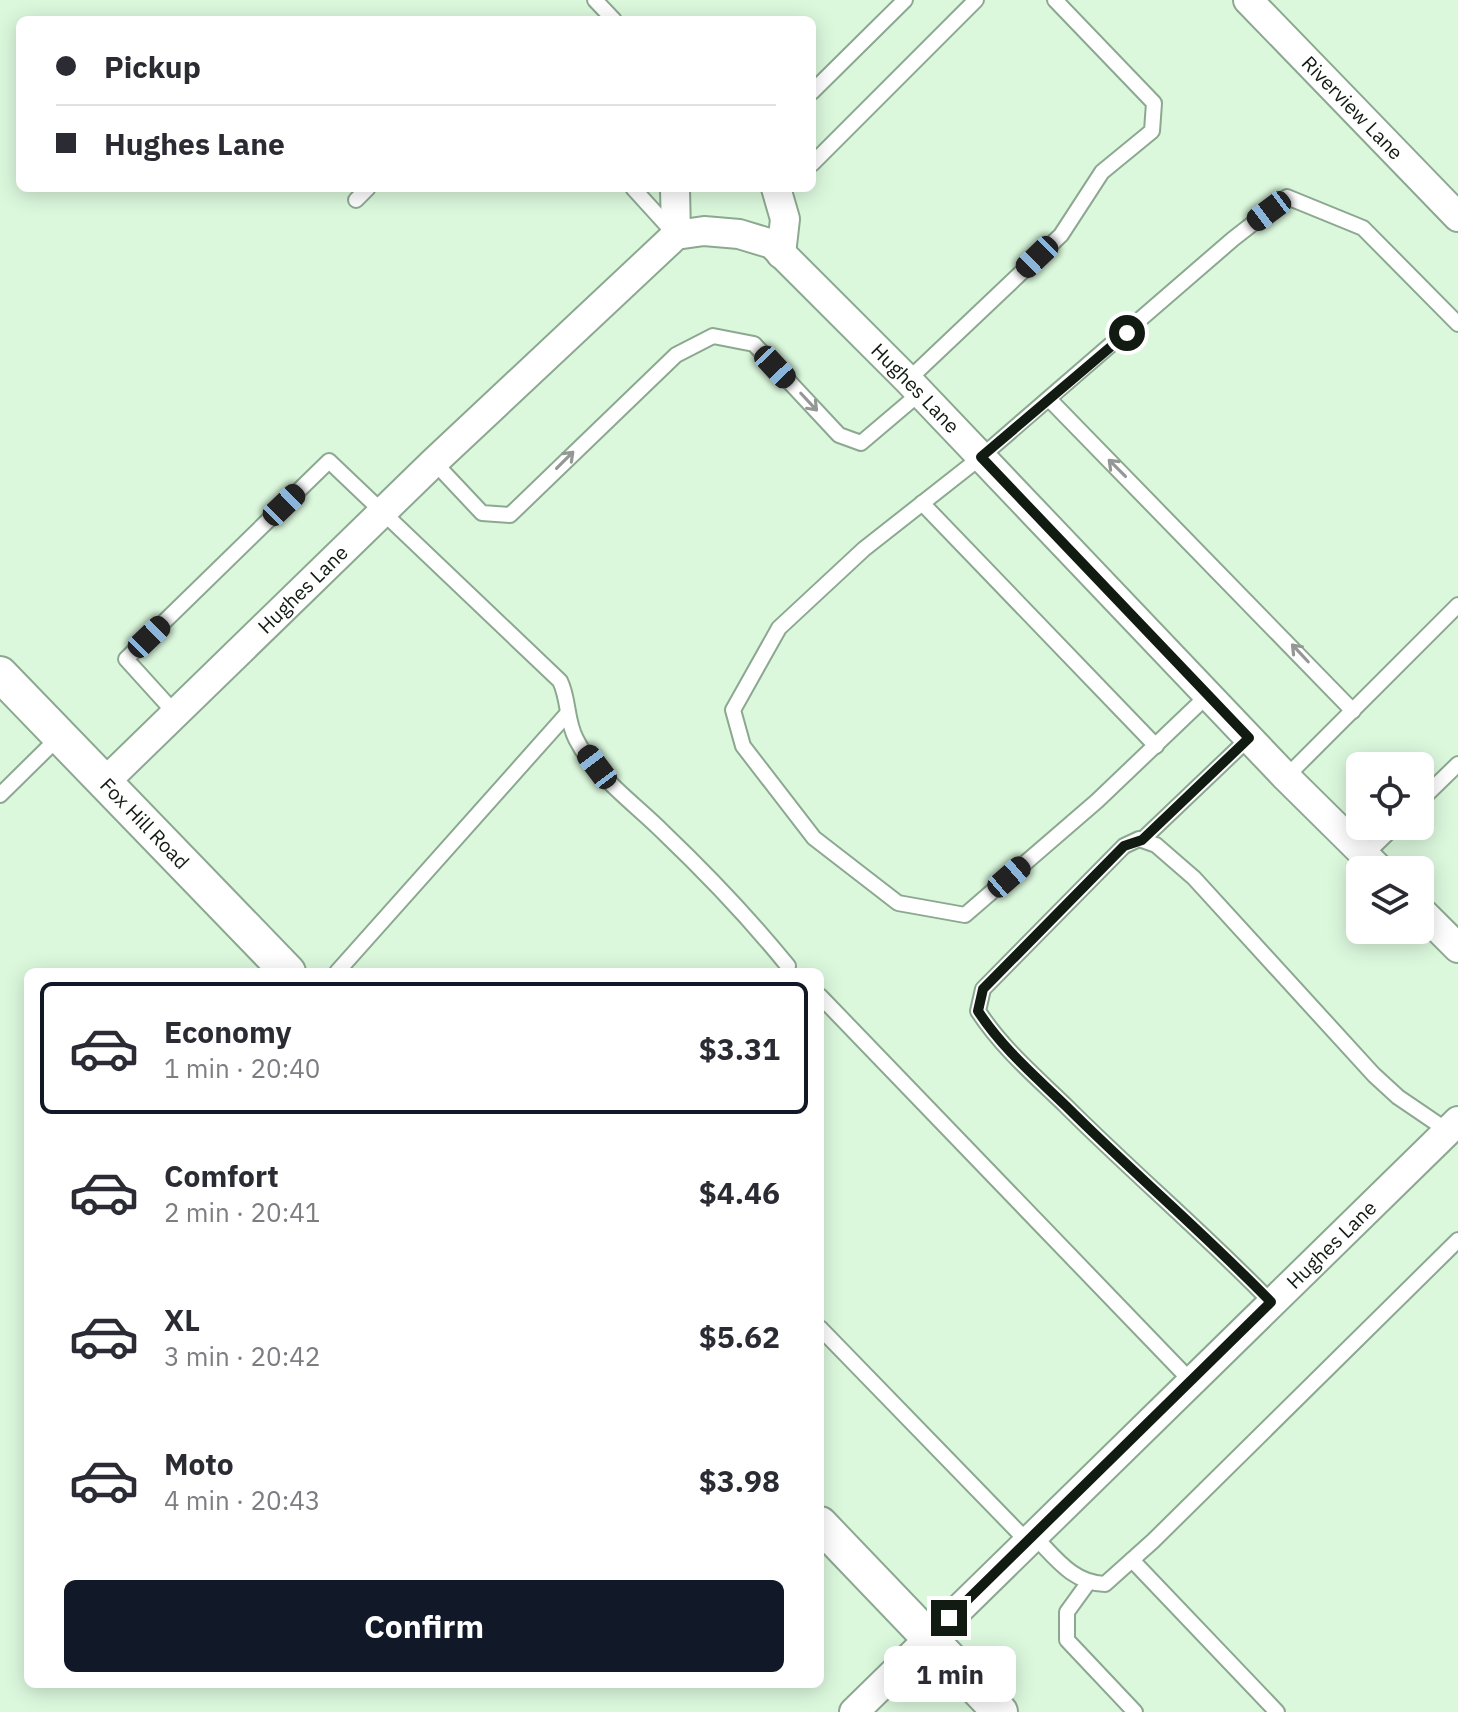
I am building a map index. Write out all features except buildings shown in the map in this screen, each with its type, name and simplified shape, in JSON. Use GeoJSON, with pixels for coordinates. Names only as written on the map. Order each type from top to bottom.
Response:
{"type":"FeatureCollection","features":[{"type":"Feature","properties":{"kind":"street","name":"Riverview Lane"},"geometry":{"type":"LineString","coordinates":[[1248,0],[1458,217]]}},
{"type":"Feature","properties":{"kind":"street"},"geometry":{"type":"LineString","coordinates":[[675,192],[676,235]]}},
{"type":"Feature","properties":{"kind":"street"},"geometry":{"type":"LineString","coordinates":[[781,192],[785,219],[781,254]]}},
{"type":"Feature","properties":{"kind":"street","name":"Hughes Lane"},"geometry":{"type":"LineString","coordinates":[[105,782],[434,462],[676,235],[704,231],[739,234],[772,244],[914,387],[1365,856]]}},
{"type":"Feature","properties":{"kind":"street","name":"Fox Hill Road"},"geometry":{"type":"LineString","coordinates":[[0,674],[284,968]]}},
{"type":"Feature","properties":{"kind":"street"},"geometry":{"type":"LineString","coordinates":[[1434,924],[1458,948]]}},
{"type":"Feature","properties":{"kind":"street","name":"Hughes Lane"},"geometry":{"type":"LineString","coordinates":[[854,1712],[1453,1126]]}},
{"type":"Feature","properties":{"kind":"street"},"geometry":{"type":"LineString","coordinates":[[824,1528],[1000,1712]]}},
{"type":"Feature","properties":{"kind":"lane"},"geometry":{"type":"LineString","coordinates":[[595,0],[610,16]]}},
{"type":"Feature","properties":{"kind":"lane"},"geometry":{"type":"LineString","coordinates":[[816,88],[905,0]]}},
{"type":"Feature","properties":{"kind":"lane"},"geometry":{"type":"LineString","coordinates":[[816,160],[976,0]]}},
{"type":"Feature","properties":{"kind":"lane"},"geometry":{"type":"LineString","coordinates":[[434,462],[482,513],[510,515],[676,355],[713,336],[754,344],[839,435],[861,443],[1061,235],[1102,172],[1152,131],[1154,103],[1055,0]]}},
{"type":"Feature","properties":{"kind":"lane"},"geometry":{"type":"LineString","coordinates":[[356,200],[364,192]]}},
{"type":"Feature","properties":{"kind":"lane"},"geometry":{"type":"LineString","coordinates":[[637,192],[676,235]]}},
{"type":"Feature","properties":{"kind":"lane"},"geometry":{"type":"LineString","coordinates":[[1208,695],[1097,801],[965,915],[898,903],[814,838],[743,746],[733,710],[779,628],[864,549],[981,457],[1233,239],[1287,197],[1363,228],[1458,324]]}},
{"type":"Feature","properties":{"kind":"lane"},"geometry":{"type":"LineString","coordinates":[[1049,399],[1353,711]]}},
{"type":"Feature","properties":{"kind":"lane"},"geometry":{"type":"LineString","coordinates":[[174,712],[126,659],[329,461],[560,681],[567,694],[567,714],[576,740],[597,767],[734,901],[791,968]]}},
{"type":"Feature","properties":{"kind":"lane"},"geometry":{"type":"LineString","coordinates":[[922,503],[1156,746]]}},
{"type":"Feature","properties":{"kind":"lane"},"geometry":{"type":"LineString","coordinates":[[1286,777],[1458,605]]}},
{"type":"Feature","properties":{"kind":"lane"},"geometry":{"type":"LineString","coordinates":[[341,968],[567,714]]}},
{"type":"Feature","properties":{"kind":"lane"},"geometry":{"type":"LineString","coordinates":[[0,795],[60,736]]}},
{"type":"Feature","properties":{"kind":"lane"},"geometry":{"type":"LineString","coordinates":[[1249,738],[1142,840],[1124,846],[983,989],[978,1011],[994,1036],[1115,1154],[1218,1247],[1271,1302]]}},
{"type":"Feature","properties":{"kind":"lane"},"geometry":{"type":"LineString","coordinates":[[1434,787],[1458,764]]}},
{"type":"Feature","properties":{"kind":"lane"},"geometry":{"type":"LineString","coordinates":[[1142,840],[1156,845],[1194,878],[1374,1075],[1398,1097],[1453,1126]]}},
{"type":"Feature","properties":{"kind":"lane"},"geometry":{"type":"LineString","coordinates":[[824,1000],[1190,1380]]}},
{"type":"Feature","properties":{"kind":"lane"},"geometry":{"type":"LineString","coordinates":[[824,1332],[1030,1538],[1072,1574],[1088,1583],[1105,1584],[1458,1240]]}},
{"type":"Feature","properties":{"kind":"lane"},"geometry":{"type":"LineString","coordinates":[[1132,1560],[1277,1712]]}},
{"type":"Feature","properties":{"kind":"lane"},"geometry":{"type":"LineString","coordinates":[[1088,1583],[1067,1612],[1067,1640],[1135,1712]]}},
{"type":"Feature","properties":{"kind":"route"},"geometry":{"type":"LineString","coordinates":[[949,1618],[1271,1302],[1218,1247],[1115,1154],[994,1036],[978,1011],[983,989],[1124,846],[1142,840],[1249,738],[981,457],[1127,333]]}}]}
